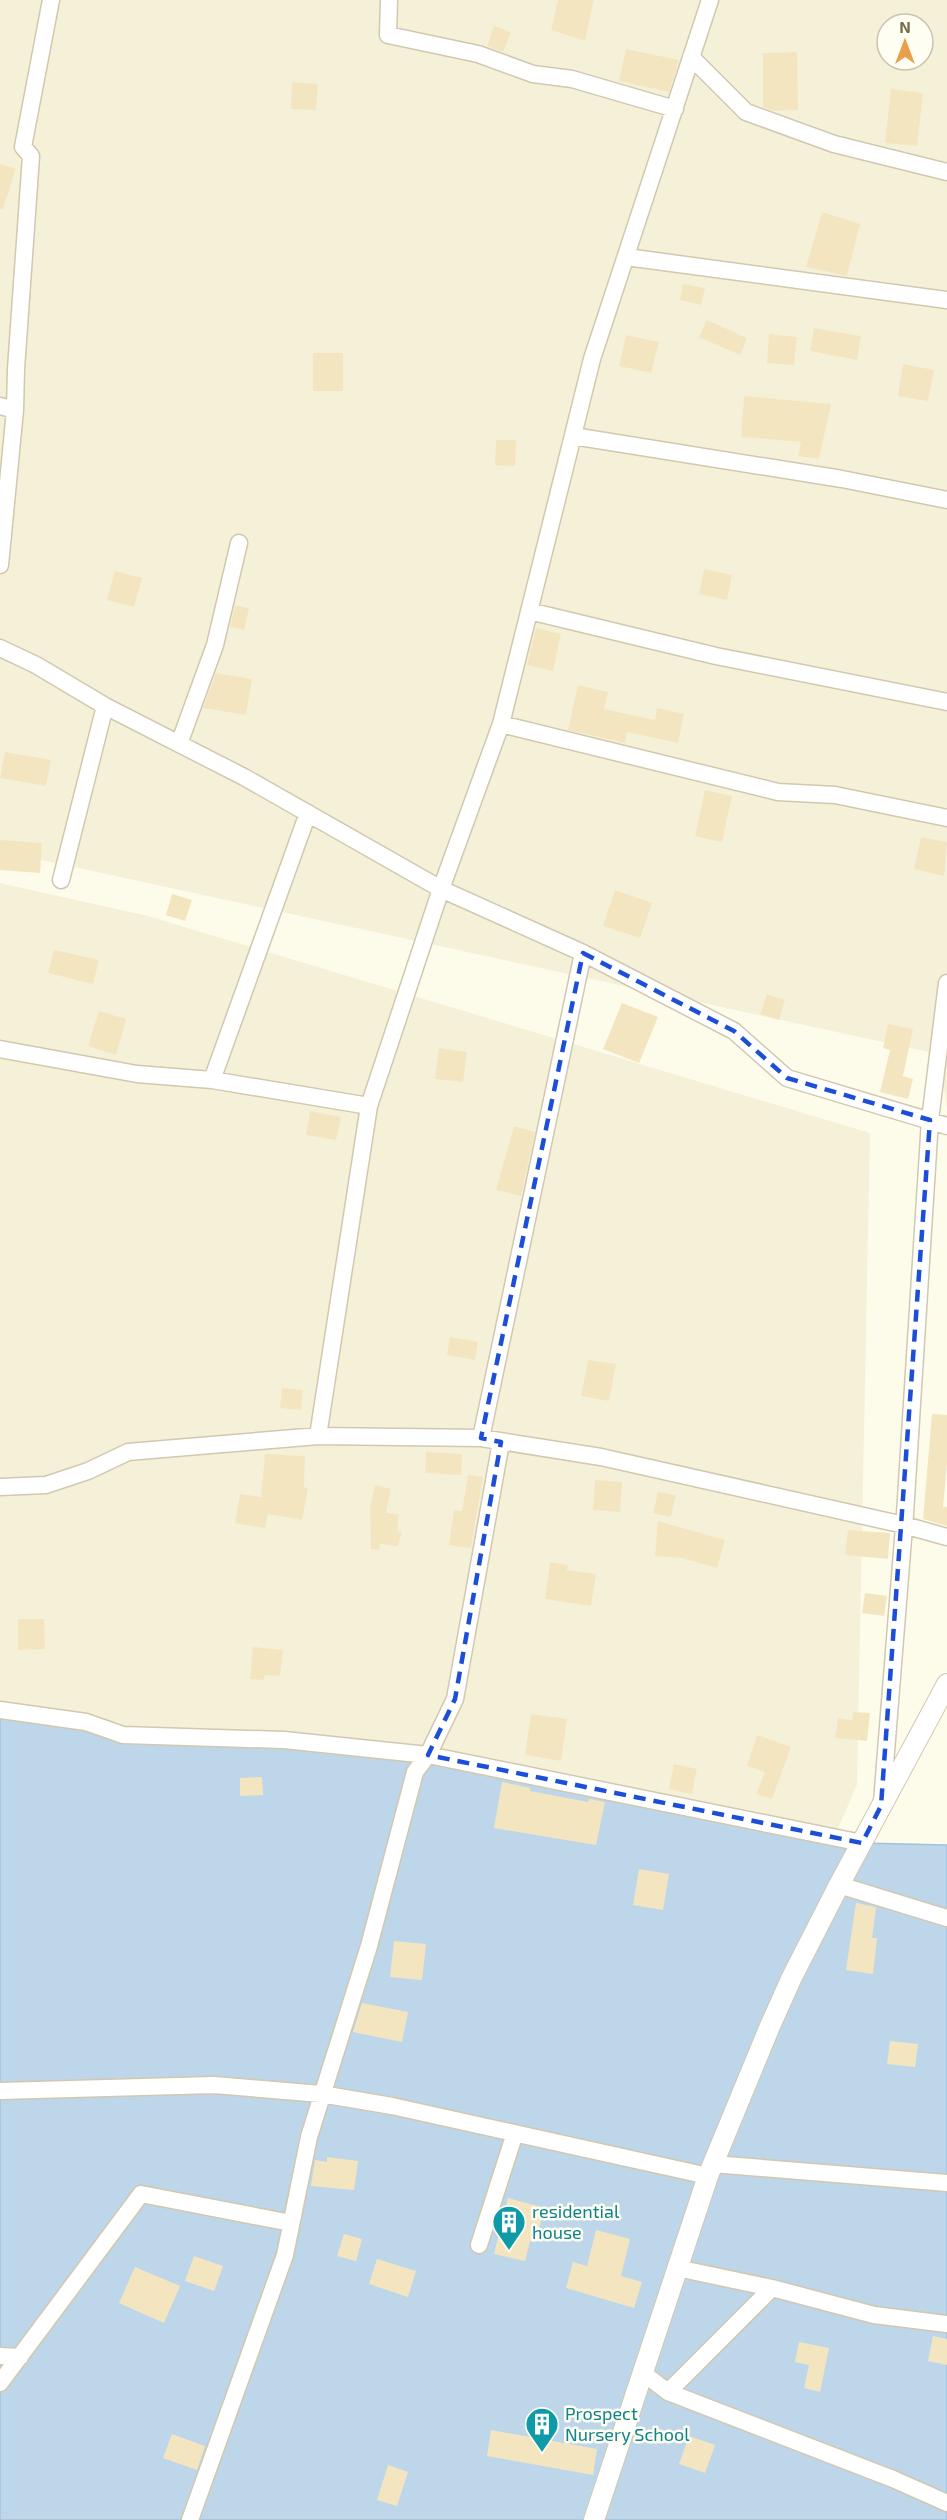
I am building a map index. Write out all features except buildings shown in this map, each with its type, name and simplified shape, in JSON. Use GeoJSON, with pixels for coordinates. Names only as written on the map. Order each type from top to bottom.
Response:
{"type":"FeatureCollection","features":[{"type":"Feature","properties":{"kind":"street"},"geometry":{"type":"LineString","coordinates":[[0,565],[8,408],[16,369],[31,156],[23,147],[51,0]]}},
{"type":"Feature","properties":{"kind":"street"},"geometry":{"type":"LineString","coordinates":[[389,0],[388,35],[478,54],[533,74],[572,79],[675,109]]}},
{"type":"Feature","properties":{"kind":"street"},"geometry":{"type":"LineString","coordinates":[[318,1436],[369,1106],[441,889],[501,724],[592,359],[710,0]]}},
{"type":"Feature","properties":{"kind":"street"},"geometry":{"type":"LineString","coordinates":[[691,57],[746,112],[834,144],[947,172]]}},
{"type":"Feature","properties":{"kind":"street"},"geometry":{"type":"LineString","coordinates":[[626,257],[947,300]]}},
{"type":"Feature","properties":{"kind":"street"},"geometry":{"type":"LineString","coordinates":[[573,436],[842,479],[947,500]]}},
{"type":"Feature","properties":{"kind":"street"},"geometry":{"type":"LineString","coordinates":[[179,744],[215,645],[238,543]]}},
{"type":"Feature","properties":{"kind":"street"},"geometry":{"type":"LineString","coordinates":[[529,611],[716,656],[947,702]]}},
{"type":"Feature","properties":{"kind":"street"},"geometry":{"type":"LineString","coordinates":[[0,648],[36,665],[105,706],[244,777],[441,889],[584,953],[734,1031],[787,1078],[947,1126]]}},
{"type":"Feature","properties":{"kind":"street"},"geometry":{"type":"LineString","coordinates":[[61,879],[105,706]]}},
{"type":"Feature","properties":{"kind":"street"},"geometry":{"type":"LineString","coordinates":[[501,724],[778,792],[835,795],[947,818]]}},
{"type":"Feature","properties":{"kind":"street"},"geometry":{"type":"LineString","coordinates":[[212,1080],[308,813]]}},
{"type":"Feature","properties":{"kind":"street"},"geometry":{"type":"LineString","coordinates":[[481,1438],[584,953]]}},
{"type":"Feature","properties":{"kind":"street"},"geometry":{"type":"LineString","coordinates":[[881,1806],[904,1525],[930,1120],[947,984]]}},
{"type":"Feature","properties":{"kind":"street"},"geometry":{"type":"LineString","coordinates":[[0,1049],[137,1074],[212,1080],[369,1106]]}},
{"type":"Feature","properties":{"kind":"street"},"geometry":{"type":"LineString","coordinates":[[0,1487],[46,1485],[88,1472],[128,1452],[318,1436],[481,1438],[601,1457],[904,1525],[947,1537]]}},
{"type":"Feature","properties":{"kind":"street"},"geometry":{"type":"LineString","coordinates":[[190,2520],[285,2255],[321,2094],[369,1946],[415,1772],[428,1755],[455,1699],[501,1442]]}},
{"type":"Feature","properties":{"kind":"street"},"geometry":{"type":"LineString","coordinates":[[594,2520],[711,2170],[788,1987],[839,1885],[947,1684]]}},
{"type":"Feature","properties":{"kind":"street"},"geometry":{"type":"LineString","coordinates":[[0,1710],[86,1722],[123,1735],[284,1740],[428,1755],[862,1843]]}},
{"type":"Feature","properties":{"kind":"street"},"geometry":{"type":"LineString","coordinates":[[839,1885],[947,1918]]}},
{"type":"Feature","properties":{"kind":"street"},"geometry":{"type":"LineString","coordinates":[[0,2091],[214,2085],[321,2094],[392,2106],[515,2133],[711,2170],[947,2183]]}},
{"type":"Feature","properties":{"kind":"street"},"geometry":{"type":"LineString","coordinates":[[479,2245],[515,2133]]}},
{"type":"Feature","properties":{"kind":"street"},"geometry":{"type":"LineString","coordinates":[[0,2383],[141,2194],[291,2223]]}},
{"type":"Feature","properties":{"kind":"street"},"geometry":{"type":"LineString","coordinates":[[677,2268],[772,2288],[874,2315],[947,2324]]}},
{"type":"Feature","properties":{"kind":"street"},"geometry":{"type":"LineString","coordinates":[[668,2392],[772,2288]]}},
{"type":"Feature","properties":{"kind":"street"},"geometry":{"type":"LineString","coordinates":[[0,2356],[20,2357]]}},
{"type":"Feature","properties":{"kind":"street"},"geometry":{"type":"LineString","coordinates":[[643,2373],[668,2392],[893,2478],[947,2503]]}},
{"type":"Feature","properties":{"kind":"highlighted area"},"geometry":{"type":"Polygon","coordinates":[[[583,953],[734,1031],[787,1078],[930,1120],[881,1806],[862,1843],[428,1755],[455,1699],[501,1442],[481,1438],[583,953]]]}},
{"type":"Feature","properties":{"kind":"shaded area"},"geometry":{"type":"Polygon","coordinates":[[[0,0],[947,0],[947,1109],[938,1054],[0,851],[0,0]]]}},
{"type":"Feature","properties":{"kind":"shaded area"},"geometry":{"type":"Polygon","coordinates":[[[0,883],[148,916],[870,1133],[857,1785],[668,2216],[0,2520],[0,883]]]}},
{"type":"Feature","properties":{"kind":"water"},"geometry":{"type":"Polygon","coordinates":[[[0,1710],[123,1735],[428,1755],[862,1843],[947,1845],[947,2520],[0,2520],[0,1710]]]}},
{"type":"Feature","properties":{"kind":"place","name":"residential house"},"geometry":{"type":"Point","coordinates":[509,2251]}},
{"type":"Feature","properties":{"kind":"place","name":"Prospect Nursery School"},"geometry":{"type":"Point","coordinates":[542,2453]}}]}
